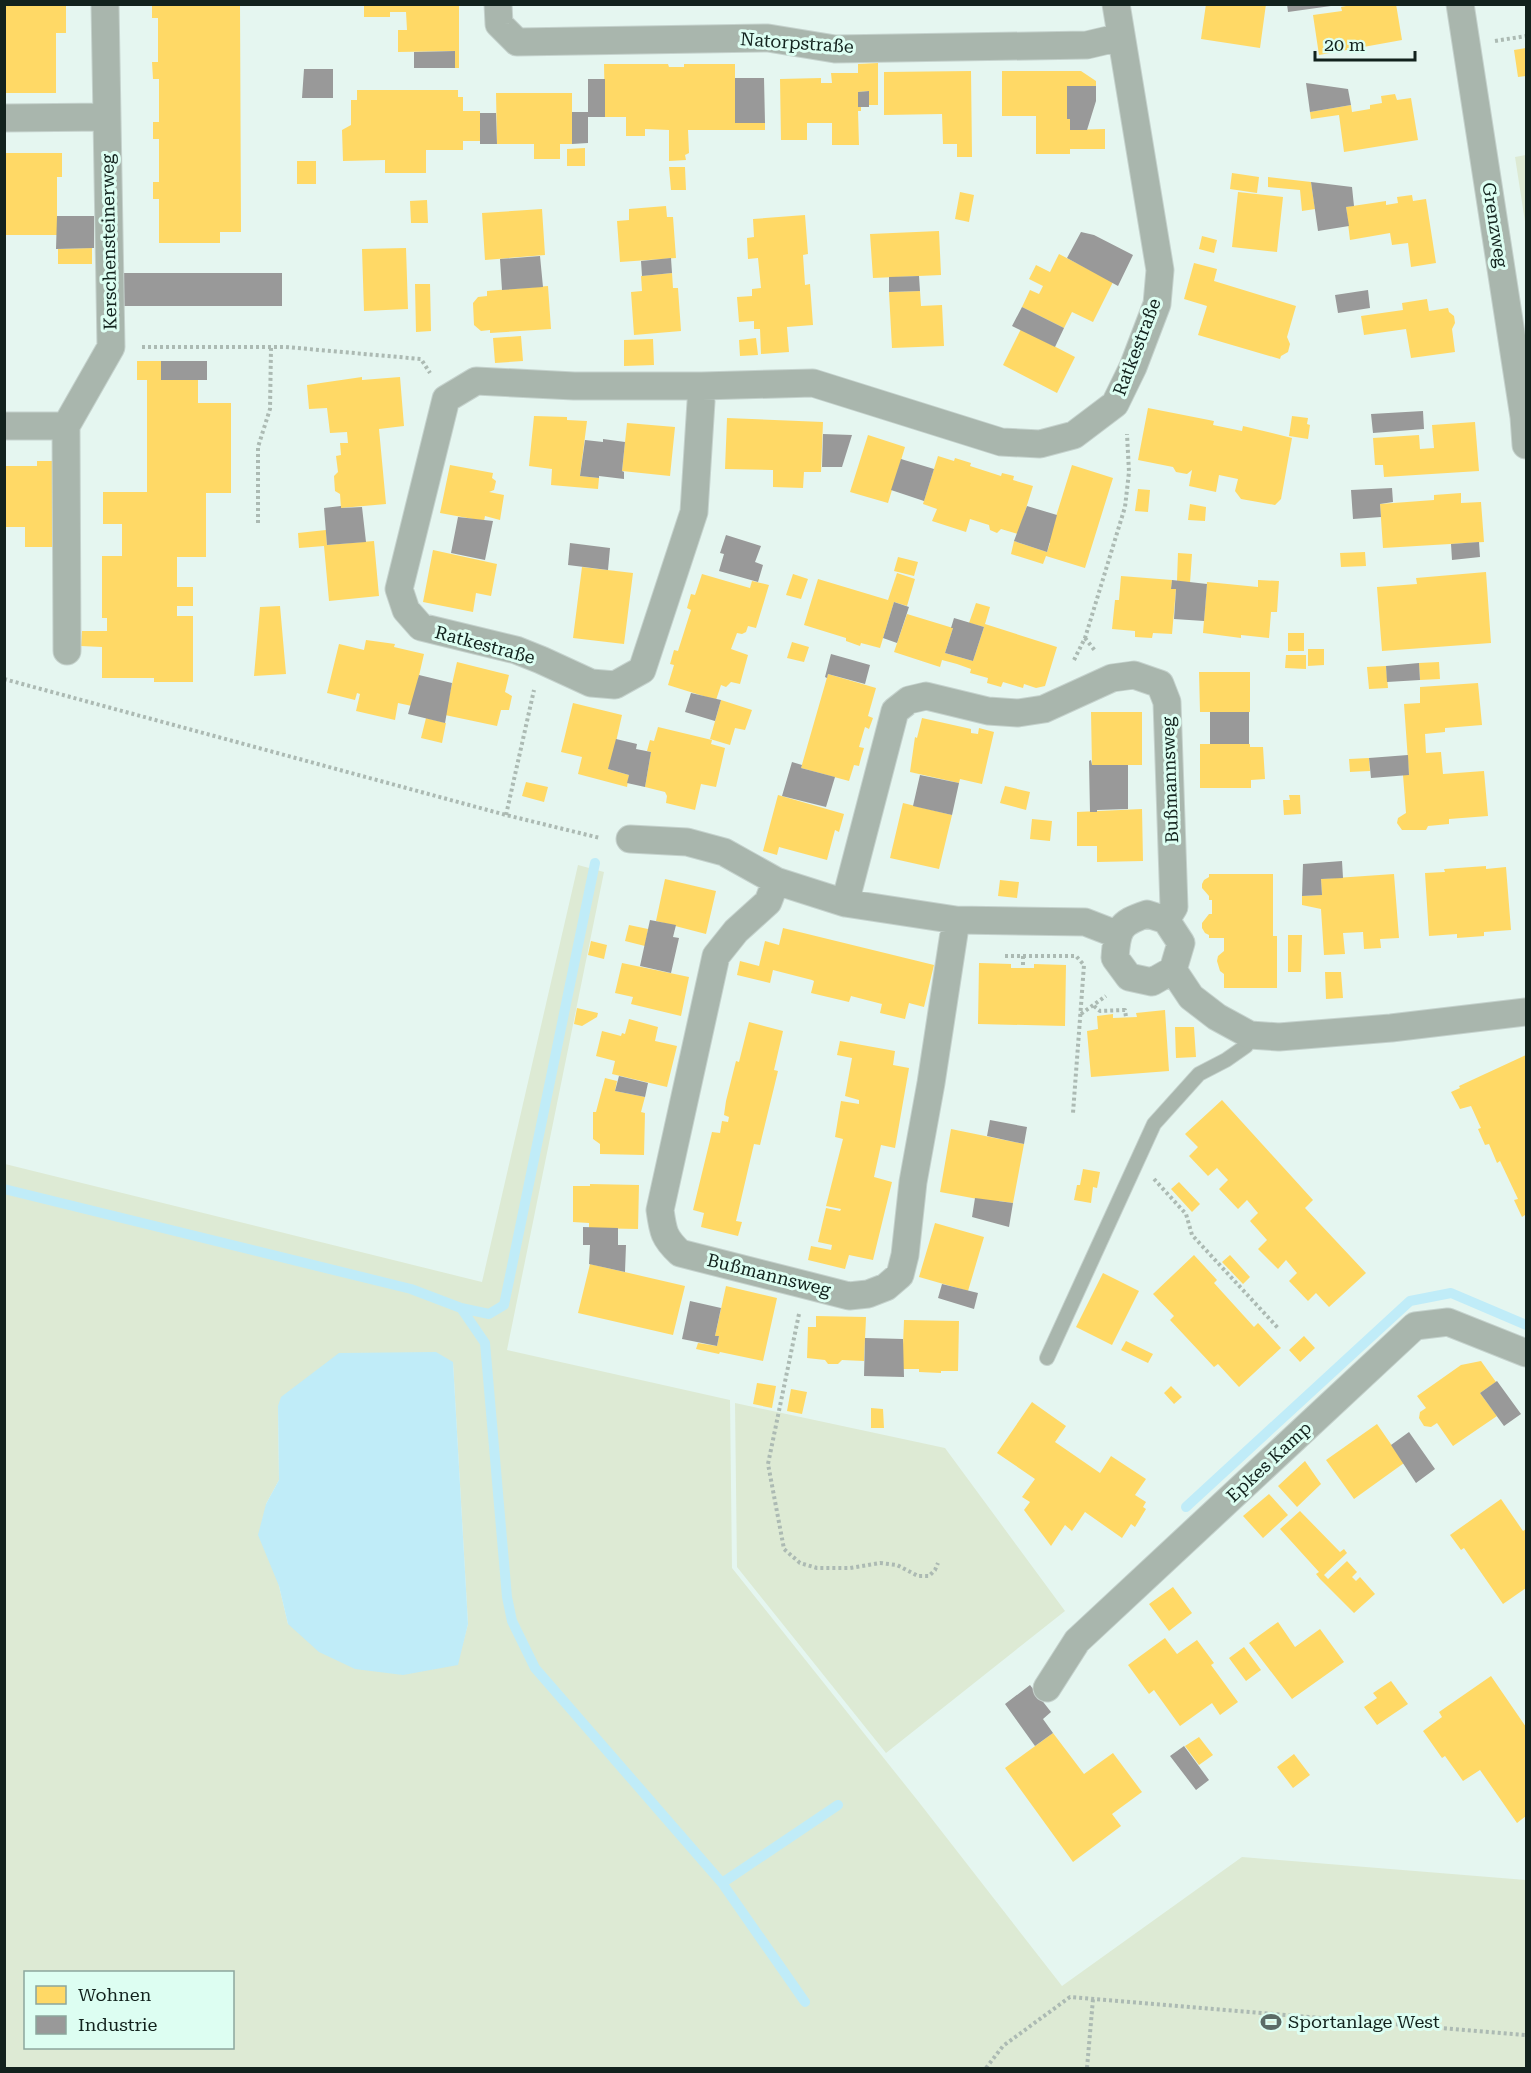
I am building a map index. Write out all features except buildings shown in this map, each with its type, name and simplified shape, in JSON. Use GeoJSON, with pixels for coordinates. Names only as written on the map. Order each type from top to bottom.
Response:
{"type":"FeatureCollection","features":[{"type":"Feature","properties":{"kind":"street","name":"Kerschensteinerweg"},"geometry":{"type":"LineString","coordinates":[[67,651],[66,426],[111,346],[105,4]]}},
{"type":"Feature","properties":{"kind":"street","name":"Natorpstraße"},"geometry":{"type":"LineString","coordinates":[[498,4],[498,24],[517,42],[768,38],[835,49],[1087,45],[1121,37]]}},
{"type":"Feature","properties":{"kind":"street","name":"Ratkestraße"},"geometry":{"type":"LineString","coordinates":[[702,386],[694,512],[642,670],[615,686],[591,683],[516,650],[421,627],[406,610],[399,589],[446,399],[476,381],[574,386],[813,383],[1001,442],[1040,444],[1074,435],[1115,404],[1133,367],[1157,304],[1160,270],[1116,4]]}},
{"type":"Feature","properties":{"kind":"street","name":"Grenzweg"},"geometry":{"type":"LineString","coordinates":[[1460,4],[1525,417],[1527,445]]}},
{"type":"Feature","properties":{"kind":"street"},"geometry":{"type":"LineString","coordinates":[[4,118],[107,117]]}},
{"type":"Feature","properties":{"kind":"street"},"geometry":{"type":"LineString","coordinates":[[4,426],[66,426]]}},
{"type":"Feature","properties":{"kind":"street","name":"Bußmannsweg"},"geometry":{"type":"LineString","coordinates":[[845,903],[895,711],[909,700],[926,696],[988,711],[1018,713],[1044,708],[1112,678],[1134,675],[1160,684],[1167,702],[1174,907],[1166,920]]}},
{"type":"Feature","properties":{"kind":"street"},"geometry":{"type":"LineString","coordinates":[[630,839],[687,842],[724,852],[776,881],[845,903],[956,920],[1085,922],[1116,934]]}},
{"type":"Feature","properties":{"kind":"street","name":"Bußmannsweg"},"geometry":{"type":"LineString","coordinates":[[776,881],[768,902],[736,931],[717,956],[660,1210],[668,1241],[680,1253],[849,1296],[868,1294],[886,1287],[900,1275],[905,1255],[913,1182],[956,920]]}},
{"type":"Feature","properties":{"kind":"street"},"geometry":{"type":"LineString","coordinates":[[1147,914],[1166,920],[1181,944],[1173,970],[1152,982],[1129,977],[1115,958],[1116,934],[1129,920],[1147,914]]}},
{"type":"Feature","properties":{"kind":"street"},"geometry":{"type":"LineString","coordinates":[[1173,970],[1191,997],[1217,1017],[1250,1035],[1279,1037],[1390,1028],[1527,1012]]}},
{"type":"Feature","properties":{"kind":"street","name":"Epkes Kamp"},"geometry":{"type":"LineString","coordinates":[[1047,1688],[1077,1641],[1415,1326],[1448,1322],[1527,1353]]}},
{"type":"Feature","properties":{"kind":"lane"},"geometry":{"type":"LineString","coordinates":[[1047,1358],[1154,1124],[1199,1074],[1246,1046],[1250,1035]]}},
{"type":"Feature","properties":{"kind":"path"},"geometry":{"type":"LineString","coordinates":[[111,346],[271,346],[421,359],[446,399]]}},
{"type":"Feature","properties":{"kind":"path"},"geometry":{"type":"LineString","coordinates":[[258,523],[258,447],[270,409],[271,346]]}},
{"type":"Feature","properties":{"kind":"path"},"geometry":{"type":"LineString","coordinates":[[1085,638],[1109,562],[1126,495],[1129,472],[1127,420],[1115,404]]}},
{"type":"Feature","properties":{"kind":"path"},"geometry":{"type":"LineString","coordinates":[[506,815],[541,660]]}},
{"type":"Feature","properties":{"kind":"path"},"geometry":{"type":"LineString","coordinates":[[4,679],[506,815],[612,841],[630,839]]}},
{"type":"Feature","properties":{"kind":"path"},"geometry":{"type":"LineString","coordinates":[[1005,956],[1076,956],[1084,965],[1074,1113]]}},
{"type":"Feature","properties":{"kind":"path"},"geometry":{"type":"LineString","coordinates":[[1094,1006],[1100,1011],[1125,1010],[1126,1017]]}},
{"type":"Feature","properties":{"kind":"path"},"geometry":{"type":"LineString","coordinates":[[1133,1168],[1150,1174],[1186,1214],[1192,1235],[1278,1328]]}},
{"type":"Feature","properties":{"kind":"path"},"geometry":{"type":"LineString","coordinates":[[806,1285],[768,1464],[784,1549],[800,1563],[817,1568],[850,1568],[879,1563],[897,1565],[918,1576],[929,1576],[936,1570],[938,1563]]}},
{"type":"Feature","properties":{"kind":"path"},"geometry":{"type":"LineString","coordinates":[[986,2068],[1003,2046],[1070,1997],[1527,2035]]}},
{"type":"Feature","properties":{"kind":"path"},"geometry":{"type":"LineString","coordinates":[[1087,2068],[1093,1999]]}},
{"type":"Feature","properties":{"kind":"green space"},"geometry":{"type":"Polygon","coordinates":[[[1526,155],[1526,228],[1515,157],[1526,155]]]}},
{"type":"Feature","properties":{"kind":"green space"},"geometry":{"type":"Polygon","coordinates":[[[578,865],[604,872],[507,1350],[730,1400],[732,1568],[1062,1986],[1242,1857],[1526,1880],[1526,2068],[5,2068],[5,1164],[482,1282],[578,865]],[[453,1362],[278,1406],[279,1480],[266,1504],[279,1586],[288,1624],[457,1665],[468,1624],[453,1362]]]}},
{"type":"Feature","properties":{"kind":"green space"},"geometry":{"type":"Polygon","coordinates":[[[735,1403],[945,1448],[1065,1611],[886,1753],[737,1567],[735,1403]]]}},
{"type":"Feature","properties":{"kind":"water"},"geometry":{"type":"Polygon","coordinates":[[[436,1352],[453,1362],[468,1624],[458,1665],[403,1675],[355,1669],[319,1652],[288,1624],[279,1586],[258,1535],[266,1504],[279,1480],[278,1406],[281,1397],[339,1353],[436,1352]]]}},
{"type":"Feature","properties":{"kind":"waterway"},"geometry":{"type":"LineString","coordinates":[[461,1308],[489,1314],[504,1305],[595,863]]}},
{"type":"Feature","properties":{"kind":"waterway"},"geometry":{"type":"LineString","coordinates":[[4,1189],[411,1289],[461,1308],[485,1343],[507,1597],[512,1621],[535,1668],[722,1883],[805,2002]]}},
{"type":"Feature","properties":{"kind":"waterway"},"geometry":{"type":"LineString","coordinates":[[1186,1507],[1410,1301],[1451,1293],[1526,1325]]}},
{"type":"Feature","properties":{"kind":"waterway"},"geometry":{"type":"LineString","coordinates":[[722,1883],[838,1805]]}},
{"type":"Feature","properties":{"kind":"place","name":"Sportanlage West"},"geometry":{"type":"Point","coordinates":[1271,2022]}}]}
